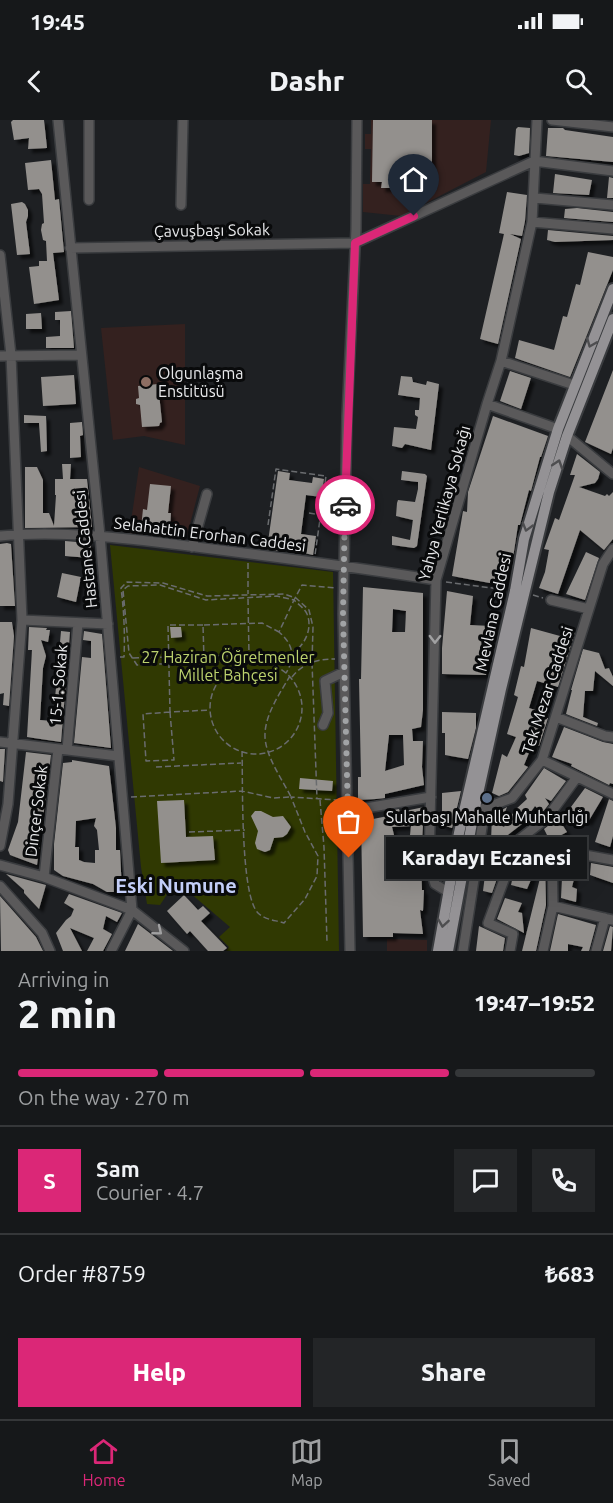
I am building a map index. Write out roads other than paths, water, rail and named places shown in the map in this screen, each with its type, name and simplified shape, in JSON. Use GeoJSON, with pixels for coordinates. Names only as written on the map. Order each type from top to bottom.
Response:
{"type":"FeatureCollection","features":[{"type":"Feature","properties":{"kind":"main road","name":"Mevlana Caddesi"},"geometry":{"type":"LineString","coordinates":[[562,433],[574,385],[613,289]]}},
{"type":"Feature","properties":{"kind":"main road","name":"Mevlana Caddesi"},"geometry":{"type":"LineString","coordinates":[[448,951],[465,864],[480,810],[519,592],[524,538],[562,433],[613,319]]}},
{"type":"Feature","properties":{"kind":"main road","name":"Mevlana Caddesi"},"geometry":{"type":"LineString","coordinates":[[438,951],[448,892],[519,592]]}},
{"type":"Feature","properties":{"kind":"street","name":"Hastane Caddesi"},"geometry":{"type":"LineString","coordinates":[[58,120],[80,356],[100,536],[132,910]]}},
{"type":"Feature","properties":{"kind":"street"},"geometry":{"type":"LineString","coordinates":[[89,120],[89,200]]}},
{"type":"Feature","properties":{"kind":"street"},"geometry":{"type":"LineString","coordinates":[[181,205],[183,120]]}},
{"type":"Feature","properties":{"kind":"street"},"geometry":{"type":"LineString","coordinates":[[350,951],[343,589],[357,120]]}},
{"type":"Feature","properties":{"kind":"street","name":"Yahya Yerlikaya Sokağı"},"geometry":{"type":"LineString","coordinates":[[448,892],[435,884],[429,863],[436,580],[501,361],[532,222],[535,198],[534,161],[537,120]]}},
{"type":"Feature","properties":{"kind":"street"},"geometry":{"type":"LineString","coordinates":[[552,120],[613,128]]}},
{"type":"Feature","properties":{"kind":"street"},"geometry":{"type":"LineString","coordinates":[[355,243],[534,161],[613,171]]}},
{"type":"Feature","properties":{"kind":"street"},"geometry":{"type":"LineString","coordinates":[[535,198],[613,205]]}},
{"type":"Feature","properties":{"kind":"street"},"geometry":{"type":"LineString","coordinates":[[532,222],[613,229]]}},
{"type":"Feature","properties":{"kind":"street","name":"Çavuşbaşı Sokak"},"geometry":{"type":"LineString","coordinates":[[70,248],[355,243]]}},
{"type":"Feature","properties":{"kind":"street"},"geometry":{"type":"LineString","coordinates":[[0,255],[11,355],[22,620],[14,744],[8,804],[0,846]]}},
{"type":"Feature","properties":{"kind":"street"},"geometry":{"type":"LineString","coordinates":[[0,356],[80,356]]}},
{"type":"Feature","properties":{"kind":"street"},"geometry":{"type":"LineString","coordinates":[[501,361],[574,385]]}},
{"type":"Feature","properties":{"kind":"street"},"geometry":{"type":"LineString","coordinates":[[487,404],[562,433],[613,474]]}},
{"type":"Feature","properties":{"kind":"street"},"geometry":{"type":"LineString","coordinates":[[192,547],[207,494]]}},
{"type":"Feature","properties":{"kind":"street","name":"Selahattin Erorhan Caddesi"},"geometry":{"type":"LineString","coordinates":[[0,536],[100,536],[314,561],[436,580]]}},
{"type":"Feature","properties":{"kind":"street","name":"Tek Mezar Caddesi"},"geometry":{"type":"LineString","coordinates":[[480,810],[512,798],[542,760],[603,564],[613,549]]}},
{"type":"Feature","properties":{"kind":"street"},"geometry":{"type":"LineString","coordinates":[[551,600],[589,609]]}},
{"type":"Feature","properties":{"kind":"street"},"geometry":{"type":"LineString","coordinates":[[22,620],[108,624]]}},
{"type":"Feature","properties":{"kind":"street","name":"15-1. Sokak"},"geometry":{"type":"LineString","coordinates":[[63,749],[78,623]]}},
{"type":"Feature","properties":{"kind":"street"},"geometry":{"type":"LineString","coordinates":[[323,725],[328,713],[325,681],[344,672]]}},
{"type":"Feature","properties":{"kind":"street"},"geometry":{"type":"LineString","coordinates":[[556,717],[613,737]]}},
{"type":"Feature","properties":{"kind":"street"},"geometry":{"type":"LineString","coordinates":[[0,742],[118,756]]}},
{"type":"Feature","properties":{"kind":"street","name":"Dinçer Sokak"},"geometry":{"type":"LineString","coordinates":[[44,877],[63,749]]}},
{"type":"Feature","properties":{"kind":"street"},"geometry":{"type":"LineString","coordinates":[[542,760],[613,794]]}},
{"type":"Feature","properties":{"kind":"street"},"geometry":{"type":"LineString","coordinates":[[492,860],[547,818],[577,777]]}},
{"type":"Feature","properties":{"kind":"street"},"geometry":{"type":"LineString","coordinates":[[348,811],[431,797]]}},
{"type":"Feature","properties":{"kind":"street"},"geometry":{"type":"LineString","coordinates":[[463,951],[477,862],[480,810]]}},
{"type":"Feature","properties":{"kind":"street"},"geometry":{"type":"LineString","coordinates":[[465,864],[512,858],[552,849],[613,860]]}},
{"type":"Feature","properties":{"kind":"street"},"geometry":{"type":"LineString","coordinates":[[543,951],[553,906],[552,849]]}},
{"type":"Feature","properties":{"kind":"street"},"geometry":{"type":"LineString","coordinates":[[510,951],[513,934],[488,923],[512,858]]}},
{"type":"Feature","properties":{"kind":"street"},"geometry":{"type":"LineString","coordinates":[[0,866],[44,877],[132,910],[184,951]]}},
{"type":"Feature","properties":{"kind":"street"},"geometry":{"type":"LineString","coordinates":[[0,886],[42,933],[50,951]]}},
{"type":"Feature","properties":{"kind":"street"},"geometry":{"type":"LineString","coordinates":[[553,906],[609,919],[596,951]]}},
{"type":"Feature","properties":{"kind":"street"},"geometry":{"type":"LineString","coordinates":[[111,951],[132,910]]}},
{"type":"Feature","properties":{"kind":"place","name":"Olgunlaşma Enstitüsü"},"geometry":{"type":"Point","coordinates":[146,382]}},
{"type":"Feature","properties":{"kind":"place","name":"Sularbaşı Mahalle Muhtarlığı"},"geometry":{"type":"Point","coordinates":[487,798]}},
{"type":"Feature","properties":{"kind":"place","name":"Karadayı Eczanesi"},"geometry":{"type":"Point","coordinates":[349,858]}},
{"type":"Feature","properties":{"kind":"district","name":"Eski Numune"},"geometry":{"type":"Point","coordinates":[176,885]}},
{"type":"Feature","properties":{"kind":"park label","name":"27 Haziran Öğretmenler Millet Bahçesi"},"geometry":{"type":"Point","coordinates":[228,666]}}]}
